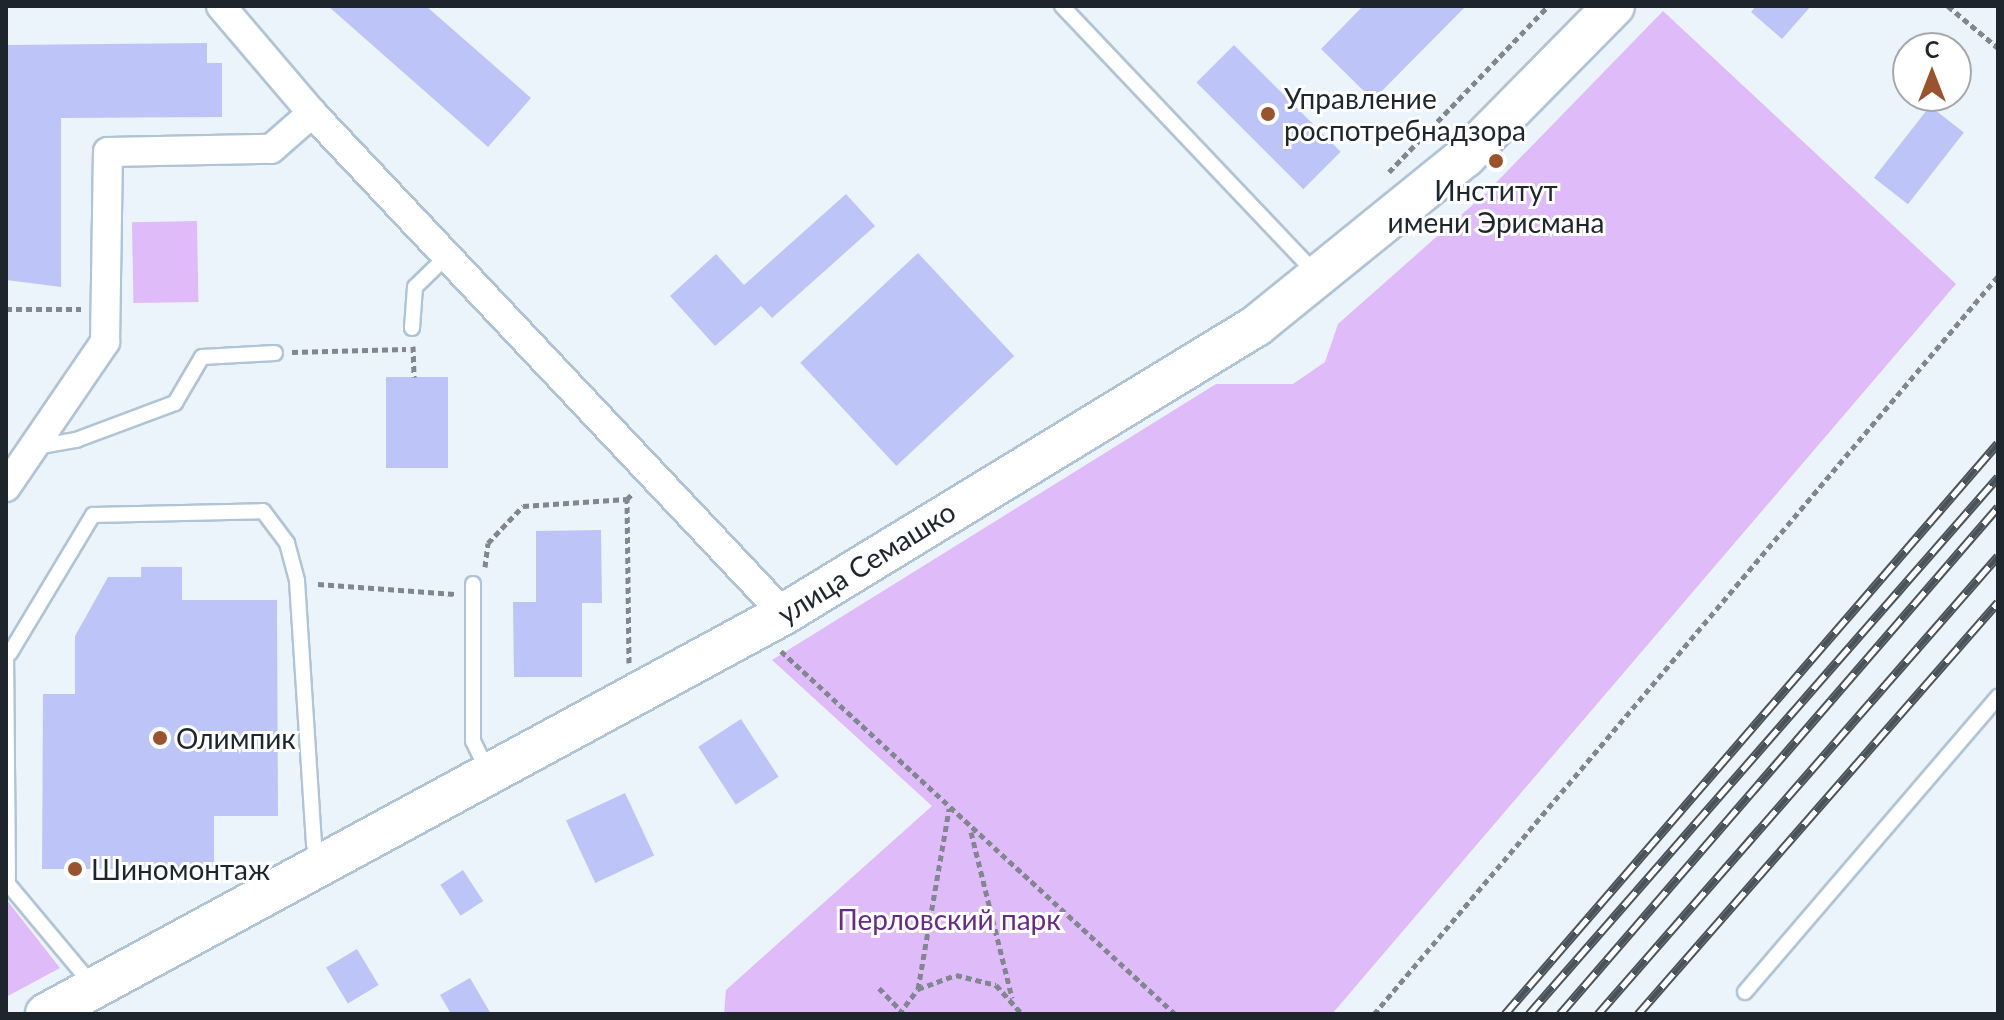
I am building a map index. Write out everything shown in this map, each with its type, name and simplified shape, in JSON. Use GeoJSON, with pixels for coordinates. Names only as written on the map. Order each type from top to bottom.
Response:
{"type":"FeatureCollection","features":[{"type":"Feature","properties":{"kind":"main road","name":"улица Семашко"},"geometry":{"type":"LineString","coordinates":[[46,1014],[489,774],[777,627],[1256,326],[1320,278],[1473,151],[1614,6]]}},
{"type":"Feature","properties":{"kind":"street"},"geometry":{"type":"LineString","coordinates":[[221,6],[312,113],[653,474],[777,627]]}},
{"type":"Feature","properties":{"kind":"street"},"geometry":{"type":"LineString","coordinates":[[6,487],[102,349],[107,308],[108,152],[271,149],[312,113]]}},
{"type":"Feature","properties":{"kind":"lane"},"geometry":{"type":"LineString","coordinates":[[1062,6],[1320,278]]}},
{"type":"Feature","properties":{"kind":"lane"},"geometry":{"type":"LineString","coordinates":[[412,328],[415,287],[448,255]]}},
{"type":"Feature","properties":{"kind":"lane"},"geometry":{"type":"LineString","coordinates":[[34,447],[76,440],[175,403],[202,357],[275,353]]}},
{"type":"Feature","properties":{"kind":"lane"},"geometry":{"type":"LineString","coordinates":[[94,987],[7,878],[8,651],[88,519],[100,512],[263,511],[287,543],[297,581],[314,844],[323,863]]}},
{"type":"Feature","properties":{"kind":"lane"},"geometry":{"type":"LineString","coordinates":[[472,589],[473,741],[489,774]]}},
{"type":"Feature","properties":{"kind":"lane"},"geometry":{"type":"LineString","coordinates":[[1745,992],[1998,697]]}},
{"type":"Feature","properties":{"kind":"path"},"geometry":{"type":"LineString","coordinates":[[1386,175],[1548,6]]}},
{"type":"Feature","properties":{"kind":"path"},"geometry":{"type":"LineString","coordinates":[[1948,6],[1998,48]]}},
{"type":"Feature","properties":{"kind":"path"},"geometry":{"type":"LineString","coordinates":[[1374,1014],[1998,276]]}},
{"type":"Feature","properties":{"kind":"path"},"geometry":{"type":"LineString","coordinates":[[6,309],[107,308]]}},
{"type":"Feature","properties":{"kind":"path"},"geometry":{"type":"LineString","coordinates":[[412,328],[414,377]]}},
{"type":"Feature","properties":{"kind":"path"},"geometry":{"type":"LineString","coordinates":[[275,353],[413,348]]}},
{"type":"Feature","properties":{"kind":"path"},"geometry":{"type":"LineString","coordinates":[[297,581],[388,595],[472,589],[485,569],[488,543],[523,506],[627,499],[653,474]]}},
{"type":"Feature","properties":{"kind":"path"},"geometry":{"type":"LineString","coordinates":[[627,499],[630,672],[642,664]]}},
{"type":"Feature","properties":{"kind":"path"},"geometry":{"type":"LineString","coordinates":[[777,627],[970,829],[1175,1014]]}},
{"type":"Feature","properties":{"kind":"path"},"geometry":{"type":"LineString","coordinates":[[918,989],[950,808]]}},
{"type":"Feature","properties":{"kind":"path"},"geometry":{"type":"LineString","coordinates":[[970,829],[1012,998],[1022,1014]]}},
{"type":"Feature","properties":{"kind":"path"},"geometry":{"type":"LineString","coordinates":[[879,988],[898,1012],[918,989],[956,975],[977,977],[1012,998]]}},
{"type":"Feature","properties":{"kind":"green space","name":"Перловский парк"},"geometry":{"type":"Polygon","coordinates":[[[1663,11],[1956,284],[1332,1014],[724,1014],[726,990],[932,806],[772,660],[1216,384],[1293,384],[1325,362],[1338,324],[1486,193],[1663,11]]]}},
{"type":"Feature","properties":{"kind":"green space"},"geometry":{"type":"Polygon","coordinates":[[[197,221],[198,302],[133,303],[132,222],[197,221]]]}},
{"type":"Feature","properties":{"kind":"green space"},"geometry":{"type":"Polygon","coordinates":[[[6,899],[60,968],[6,997],[6,899]]]}},
{"type":"Feature","properties":{"kind":"building"},"geometry":{"type":"Polygon","coordinates":[[[328,6],[426,6],[531,98],[488,147],[328,6]]]}},
{"type":"Feature","properties":{"kind":"building"},"geometry":{"type":"Polygon","coordinates":[[[1363,6],[1466,6],[1373,100],[1321,49],[1363,6]]]}},
{"type":"Feature","properties":{"kind":"building"},"geometry":{"type":"Polygon","coordinates":[[[1756,6],[1811,6],[1782,39],[1751,12],[1756,6]]]}},
{"type":"Feature","properties":{"kind":"building"},"geometry":{"type":"Polygon","coordinates":[[[207,43],[207,63],[222,63],[222,117],[61,118],[61,287],[6,280],[6,45],[207,43]]]}},
{"type":"Feature","properties":{"kind":"building"},"geometry":{"type":"Polygon","coordinates":[[[1234,45],[1341,152],[1303,189],[1197,82],[1234,45]]]}},
{"type":"Feature","properties":{"kind":"building"},"geometry":{"type":"Polygon","coordinates":[[[1925,112],[1938,112],[1964,132],[1908,204],[1874,178],[1925,112]]]}},
{"type":"Feature","properties":{"kind":"building"},"geometry":{"type":"Polygon","coordinates":[[[846,194],[875,226],[772,318],[761,306],[715,346],[670,296],[716,254],[744,285],[846,194]]]}},
{"type":"Feature","properties":{"kind":"building"},"geometry":{"type":"Polygon","coordinates":[[[918,253],[1014,356],[896,466],[800,363],[918,253]]]}},
{"type":"Feature","properties":{"kind":"building"},"geometry":{"type":"Polygon","coordinates":[[[386,377],[448,377],[448,468],[386,468],[386,377]]]}},
{"type":"Feature","properties":{"kind":"building"},"geometry":{"type":"Polygon","coordinates":[[[601,530],[602,603],[582,603],[582,677],[514,677],[513,602],[536,602],[536,531],[601,530]]]}},
{"type":"Feature","properties":{"kind":"building","name":"Олимпик"},"geometry":{"type":"Polygon","coordinates":[[[141,567],[182,567],[182,600],[277,600],[278,816],[214,816],[214,869],[42,869],[43,694],[75,694],[75,636],[108,577],[141,577],[141,567]]]}},
{"type":"Feature","properties":{"kind":"building"},"geometry":{"type":"Polygon","coordinates":[[[741,719],[779,777],[736,805],[698,747],[741,719]]]}},
{"type":"Feature","properties":{"kind":"building"},"geometry":{"type":"Polygon","coordinates":[[[625,793],[654,856],[595,883],[566,820],[625,793]]]}},
{"type":"Feature","properties":{"kind":"building"},"geometry":{"type":"Polygon","coordinates":[[[463,870],[483,901],[461,916],[440,885],[463,870]]]}},
{"type":"Feature","properties":{"kind":"building"},"geometry":{"type":"Polygon","coordinates":[[[357,949],[379,985],[348,1004],[326,968],[357,949]]]}},
{"type":"Feature","properties":{"kind":"building"},"geometry":{"type":"Polygon","coordinates":[[[470,978],[491,1014],[451,1014],[440,995],[470,978]]]}},
{"type":"Feature","properties":{"kind":"railway"},"geometry":{"type":"LineString","coordinates":[[1505,1014],[1998,443]]}},
{"type":"Feature","properties":{"kind":"railway"},"geometry":{"type":"LineString","coordinates":[[1529,1014],[1998,477]]}},
{"type":"Feature","properties":{"kind":"railway"},"geometry":{"type":"LineString","coordinates":[[1560,1014],[1998,507]]}},
{"type":"Feature","properties":{"kind":"railway"},"geometry":{"type":"LineString","coordinates":[[1598,1014],[1998,556]]}},
{"type":"Feature","properties":{"kind":"railway"},"geometry":{"type":"LineString","coordinates":[[1638,1014],[1998,602]]}},
{"type":"Feature","properties":{"kind":"place","name":"Управление роспотребнадзора"},"geometry":{"type":"Point","coordinates":[1268,114]}},
{"type":"Feature","properties":{"kind":"place","name":"Институт имени Эрисмана"},"geometry":{"type":"Point","coordinates":[1496,161]}},
{"type":"Feature","properties":{"kind":"place","name":"Олимпик"},"geometry":{"type":"Point","coordinates":[160,738]}},
{"type":"Feature","properties":{"kind":"place","name":"Шиномонтаж"},"geometry":{"type":"Point","coordinates":[75,869]}}]}
